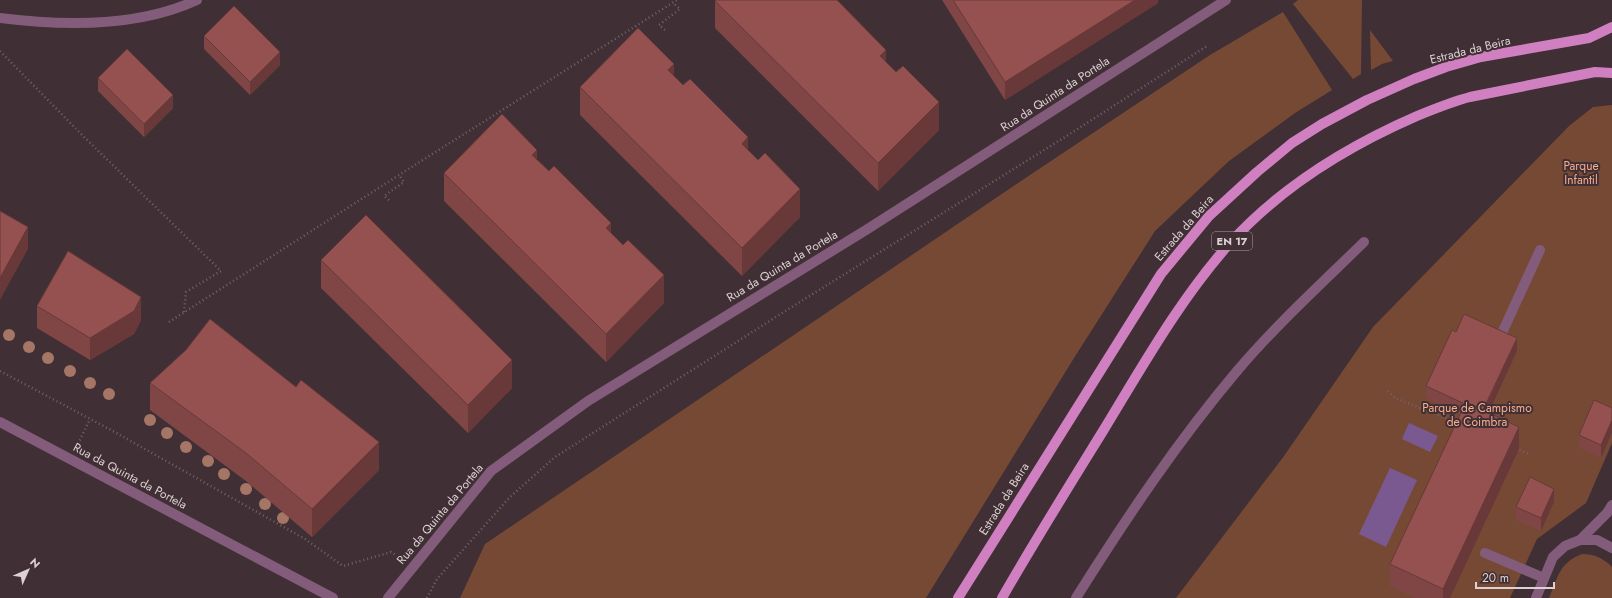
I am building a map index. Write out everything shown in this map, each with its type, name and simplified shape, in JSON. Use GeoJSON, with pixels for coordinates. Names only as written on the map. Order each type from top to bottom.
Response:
{"type":"FeatureCollection","features":[{"type":"Feature","properties":{"kind":"main road","name":"Estrada da Beira"},"geometry":{"type":"LineString","coordinates":[[958,598],[1161,274],[1209,216],[1257,172],[1292,143],[1322,124],[1367,100],[1414,79],[1446,67],[1481,58],[1589,38],[1612,27]]}},
{"type":"Feature","properties":{"kind":"main road","name":"EN 17"},"geometry":{"type":"LineString","coordinates":[[1002,598],[1148,357],[1190,295],[1230,243],[1274,202],[1340,154],[1384,130],[1451,102],[1595,72],[1612,73]]}},
{"type":"Feature","properties":{"kind":"street"},"geometry":{"type":"LineString","coordinates":[[0,18],[66,23],[111,22],[157,13],[197,0]]}},
{"type":"Feature","properties":{"kind":"street","name":"Rua da Quinta da Portela"},"geometry":{"type":"LineString","coordinates":[[388,598],[491,471],[588,401],[866,230],[1226,0]]}},
{"type":"Feature","properties":{"kind":"street"},"geometry":{"type":"LineString","coordinates":[[1076,598],[1147,490],[1217,395],[1279,325],[1364,242]]}},
{"type":"Feature","properties":{"kind":"street"},"geometry":{"type":"LineString","coordinates":[[1502,333],[1540,250]]}},
{"type":"Feature","properties":{"kind":"street","name":"Rua da Quinta da Portela"},"geometry":{"type":"LineString","coordinates":[[0,422],[333,598]]}},
{"type":"Feature","properties":{"kind":"street"},"geometry":{"type":"LineString","coordinates":[[1580,540],[1607,513],[1612,505]]}},
{"type":"Feature","properties":{"kind":"street"},"geometry":{"type":"LineString","coordinates":[[1536,598],[1553,557],[1565,546],[1580,540],[1597,540],[1612,548]]}},
{"type":"Feature","properties":{"kind":"street"},"geometry":{"type":"LineString","coordinates":[[1485,553],[1544,578]]}},
{"type":"Feature","properties":{"kind":"path"},"geometry":{"type":"LineString","coordinates":[[169,322],[677,0]]}},
{"type":"Feature","properties":{"kind":"path"},"geometry":{"type":"LineString","coordinates":[[665,30],[659,25],[680,9],[673,3]]}},
{"type":"Feature","properties":{"kind":"path"},"geometry":{"type":"LineString","coordinates":[[427,598],[436,579],[510,497],[556,458],[787,310],[1065,137],[1207,46]]}},
{"type":"Feature","properties":{"kind":"path"},"geometry":{"type":"LineString","coordinates":[[0,51],[83,136],[221,272],[186,292],[184,312]]}},
{"type":"Feature","properties":{"kind":"path"},"geometry":{"type":"LineString","coordinates":[[390,200],[384,196],[404,182],[399,175]]}},
{"type":"Feature","properties":{"kind":"path"},"geometry":{"type":"LineString","coordinates":[[0,371],[90,419],[304,539],[343,566],[391,552],[436,579]]}},
{"type":"Feature","properties":{"kind":"path"},"geometry":{"type":"LineString","coordinates":[[1388,391],[1396,398],[1461,424]]}},
{"type":"Feature","properties":{"kind":"path"},"geometry":{"type":"LineString","coordinates":[[70,459],[90,419]]}},
{"type":"Feature","properties":{"kind":"path"},"geometry":{"type":"LineString","coordinates":[[1512,446],[1529,454]]}},
{"type":"Feature","properties":{"kind":"green space"},"geometry":{"type":"Polygon","coordinates":[[[1298,0],[1362,0],[1361,74],[1353,79],[1293,4],[1298,0]]]}},
{"type":"Feature","properties":{"kind":"green space"},"geometry":{"type":"Polygon","coordinates":[[[1283,12],[1332,90],[1295,113],[1229,161],[1155,231],[1074,358],[926,598],[460,598],[485,544],[1024,179],[1210,55],[1283,12]]]}},
{"type":"Feature","properties":{"kind":"green space"},"geometry":{"type":"Polygon","coordinates":[[[1370,30],[1393,61],[1382,64],[1371,70],[1370,30]]]}},
{"type":"Feature","properties":{"kind":"green space","name":"Parque de Campismo de Coimbra"},"geometry":{"type":"Polygon","coordinates":[[[1612,105],[1612,443],[1586,503],[1537,539],[1510,598],[1176,598],[1284,456],[1373,327],[1569,126],[1593,107],[1612,105]]]}},
{"type":"Feature","properties":{"kind":"green space"},"geometry":{"type":"Polygon","coordinates":[[[1582,554],[1598,557],[1612,567],[1612,598],[1549,598],[1557,577],[1564,566],[1582,554]]]}},
{"type":"Feature","properties":{"kind":"shaded area"},"geometry":{"type":"Polygon","coordinates":[[[1409,423],[1438,436],[1430,452],[1402,439],[1409,423]]]}},
{"type":"Feature","properties":{"kind":"shaded area"},"geometry":{"type":"Polygon","coordinates":[[[1390,468],[1417,480],[1386,547],[1359,534],[1390,468]]]}},
{"type":"Feature","properties":{"kind":"building"},"geometry":{"type":"Polygon","coordinates":[[[837,0],[886,50],[880,56],[896,72],[903,66],[939,102],[878,163],[715,1],[837,0]]]}},
{"type":"Feature","properties":{"kind":"building"},"geometry":{"type":"Polygon","coordinates":[[[953,0],[1135,0],[1005,82],[953,0]]]}},
{"type":"Feature","properties":{"kind":"building"},"geometry":{"type":"Polygon","coordinates":[[[234,6],[280,52],[250,82],[204,36],[234,6]]]}},
{"type":"Feature","properties":{"kind":"building"},"geometry":{"type":"Polygon","coordinates":[[[638,28],[674,64],[668,70],[683,85],[690,79],[748,137],[742,144],[758,160],[765,153],[800,189],[742,248],[580,87],[638,28]]]}},
{"type":"Feature","properties":{"kind":"building"},"geometry":{"type":"Polygon","coordinates":[[[127,49],[173,95],[144,124],[98,78],[127,49]]]}},
{"type":"Feature","properties":{"kind":"building"},"geometry":{"type":"Polygon","coordinates":[[[502,114],[537,150],[532,155],[549,171],[554,166],[611,223],[606,228],[623,245],[628,240],[664,275],[606,334],[444,173],[502,114]]]}},
{"type":"Feature","properties":{"kind":"building"},"geometry":{"type":"Polygon","coordinates":[[[0,211],[28,227],[0,278],[0,211]]]}},
{"type":"Feature","properties":{"kind":"building"},"geometry":{"type":"Polygon","coordinates":[[[366,215],[512,360],[468,405],[321,260],[366,215]]]}},
{"type":"Feature","properties":{"kind":"building"},"geometry":{"type":"Polygon","coordinates":[[[68,251],[141,297],[134,311],[90,338],[37,306],[68,251]]]}},
{"type":"Feature","properties":{"kind":"building"},"geometry":{"type":"Polygon","coordinates":[[[1464,314],[1517,338],[1483,410],[1466,402],[1465,404],[1426,386],[1452,330],[1456,332],[1464,314]]]}},
{"type":"Feature","properties":{"kind":"building"},"geometry":{"type":"Polygon","coordinates":[[[210,319],[296,387],[301,380],[379,442],[312,509],[246,453],[150,383],[186,350],[210,319]]]}},
{"type":"Feature","properties":{"kind":"building"},"geometry":{"type":"Polygon","coordinates":[[[1594,400],[1612,408],[1612,420],[1601,445],[1579,435],[1594,400]]]}},
{"type":"Feature","properties":{"kind":"building"},"geometry":{"type":"Polygon","coordinates":[[[1466,402],[1519,427],[1443,589],[1390,564],[1466,402]]]}},
{"type":"Feature","properties":{"kind":"building"},"geometry":{"type":"Polygon","coordinates":[[[1530,477],[1554,489],[1541,518],[1516,507],[1530,477]]]}},
{"type":"Feature","properties":{"kind":"park label","name":"Parque Infantil"},"geometry":{"type":"Point","coordinates":[1581,173]}}]}
